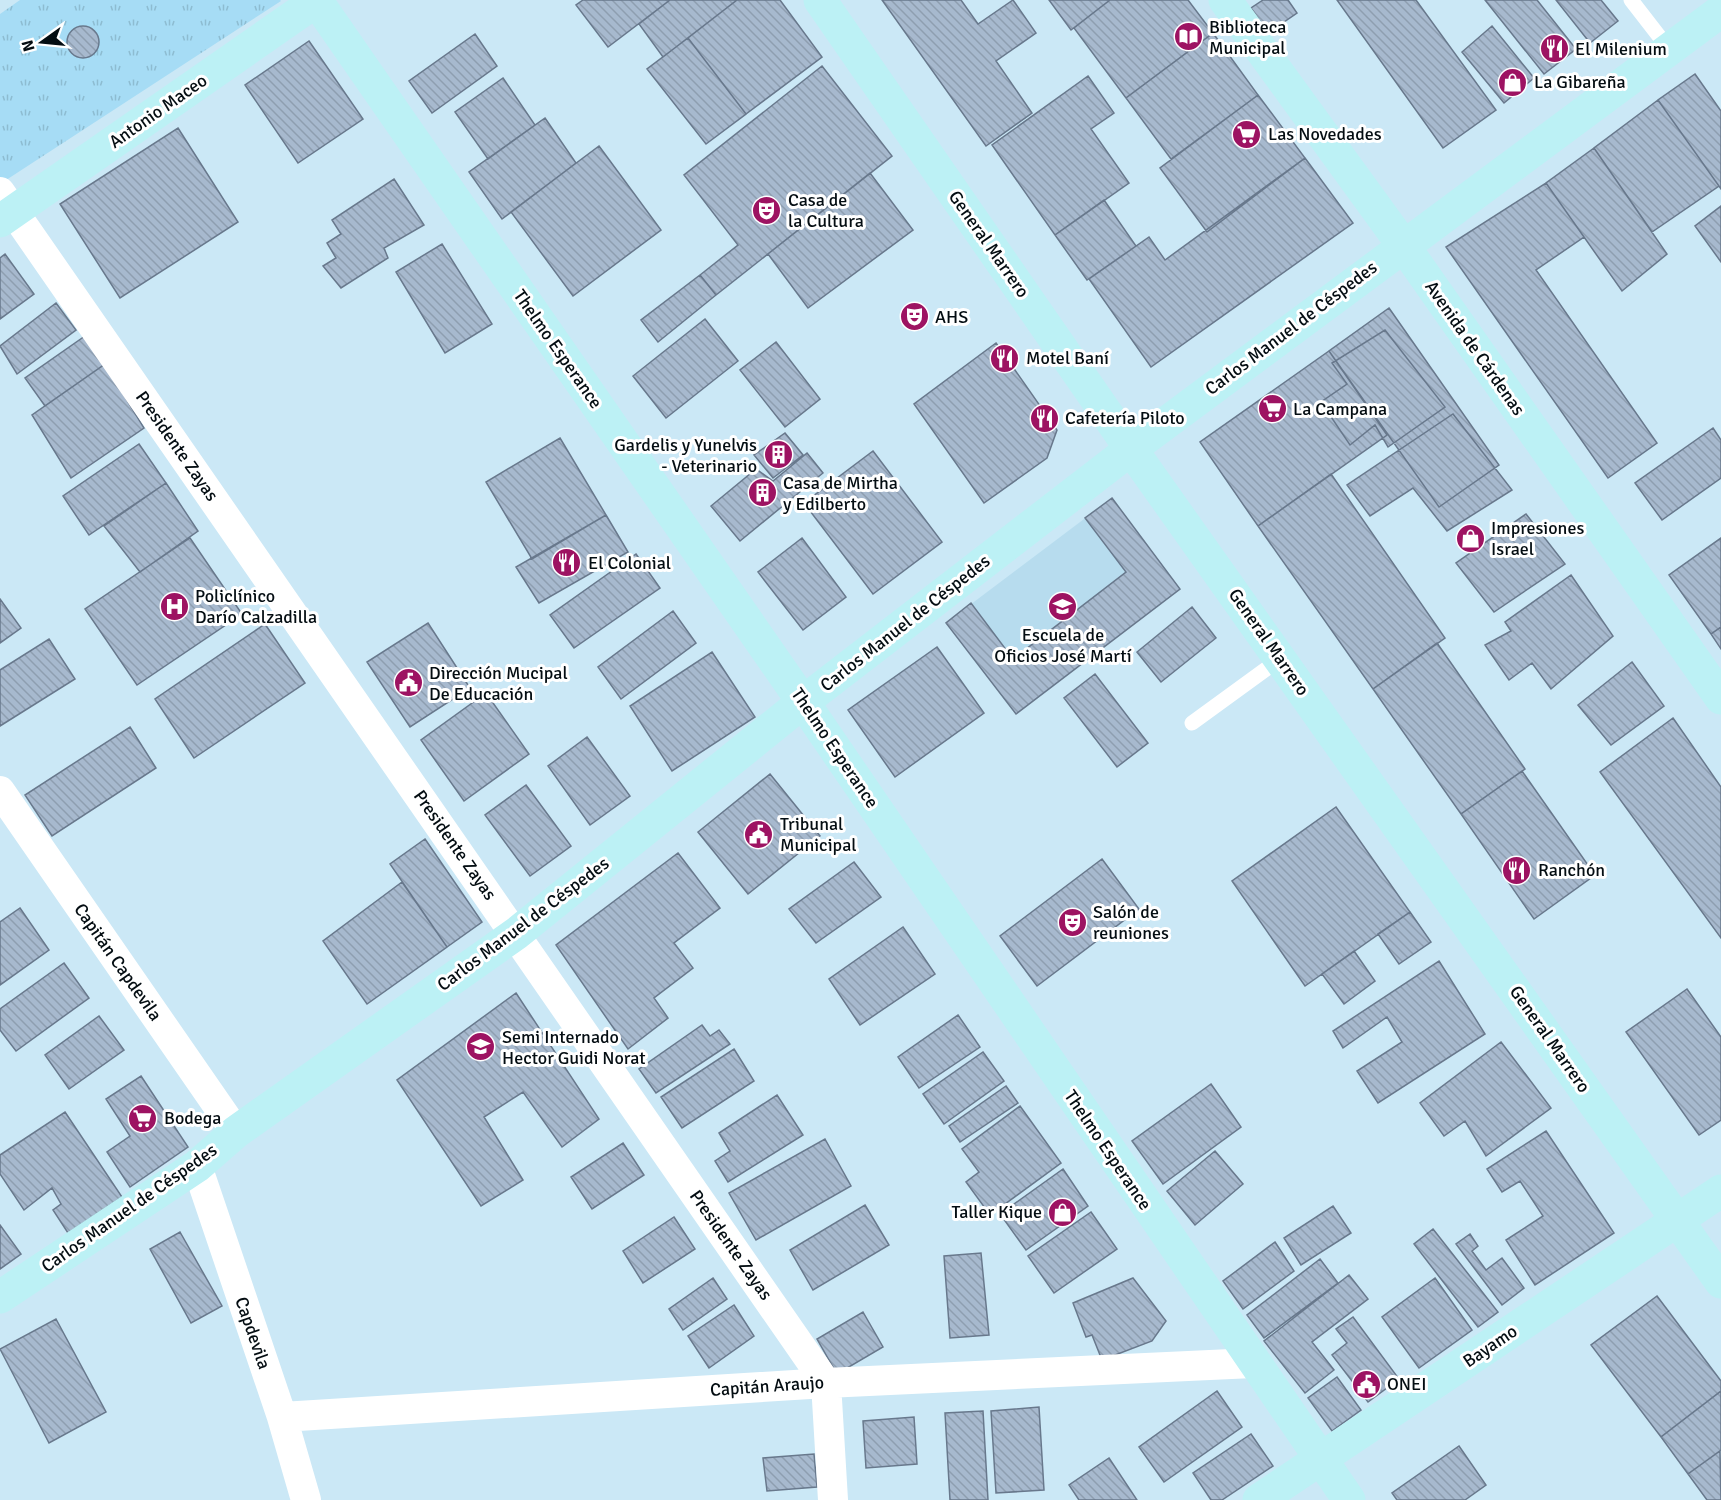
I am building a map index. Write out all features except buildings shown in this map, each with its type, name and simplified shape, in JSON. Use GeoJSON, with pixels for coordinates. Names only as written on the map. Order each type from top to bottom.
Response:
{"type":"FeatureCollection","features":[{"type":"Feature","properties":{"kind":"main road","name":"General Marrero"},"geometry":{"type":"LineString","coordinates":[[820,0],[1131,449],[1721,1282]]}},
{"type":"Feature","properties":{"kind":"main road","name":"Avenida de Cárdenas"},"geometry":{"type":"LineString","coordinates":[[1225,0],[1402,245],[1721,698]]}},
{"type":"Feature","properties":{"kind":"main road","name":"Antonio Maceo"},"geometry":{"type":"LineString","coordinates":[[5,209],[316,1]]}},
{"type":"Feature","properties":{"kind":"main road","name":"Thelmo Esperance"},"geometry":{"type":"LineString","coordinates":[[316,1],[803,702],[1253,1363],[1349,1500]]}},
{"type":"Feature","properties":{"kind":"main road","name":"Carlos Manuel de Céspedes"},"geometry":{"type":"LineString","coordinates":[[0,1296],[197,1166],[236,1132],[517,933],[803,702],[1131,449],[1402,245],[1721,11]]}},
{"type":"Feature","properties":{"kind":"main road","name":"Bayamo"},"geometry":{"type":"LineString","coordinates":[[1259,1500],[1721,1191]]}},
{"type":"Feature","properties":{"kind":"street","name":"Presidente Zayas"},"geometry":{"type":"LineString","coordinates":[[5,209],[517,933],[826,1383]]}},
{"type":"Feature","properties":{"kind":"street","name":"Capitán Capdevila"},"geometry":{"type":"LineString","coordinates":[[0,791],[236,1132]]}},
{"type":"Feature","properties":{"kind":"street","name":"Capdevila"},"geometry":{"type":"LineString","coordinates":[[197,1166],[282,1417],[306,1500]]}},
{"type":"Feature","properties":{"kind":"street","name":"Capitán Araujo"},"geometry":{"type":"LineString","coordinates":[[282,1417],[826,1383],[1253,1363]]}},
{"type":"Feature","properties":{"kind":"street"},"geometry":{"type":"LineString","coordinates":[[826,1383],[833,1500]]}},
{"type":"Feature","properties":{"kind":"lane"},"geometry":{"type":"LineString","coordinates":[[1631,0],[1669,49]]}},
{"type":"Feature","properties":{"kind":"lane"},"geometry":{"type":"LineString","coordinates":[[1713,0],[1721,11]]}},
{"type":"Feature","properties":{"kind":"lane"},"geometry":{"type":"LineString","coordinates":[[1192,723],[1280,658]]}},
{"type":"Feature","properties":{"kind":"shaded area","name":"Escuela de Oficios José Martí"},"geometry":{"type":"Polygon","coordinates":[[[1112,498],[1180,589],[1016,714],[946,623],[1112,498]]]}},
{"type":"Feature","properties":{"kind":"green space"},"geometry":{"type":"Polygon","coordinates":[[[20,0],[281,1],[0,184],[0,14],[20,0]]]}},
{"type":"Feature","properties":{"kind":"place","name":"Biblioteca Municipal"},"geometry":{"type":"Point","coordinates":[1188,37]}},
{"type":"Feature","properties":{"kind":"place","name":"El Milenium"},"geometry":{"type":"Point","coordinates":[1554,49]}},
{"type":"Feature","properties":{"kind":"place","name":"La Gibareña"},"geometry":{"type":"Point","coordinates":[1513,82]}},
{"type":"Feature","properties":{"kind":"place","name":"Las Novedades"},"geometry":{"type":"Point","coordinates":[1247,134]}},
{"type":"Feature","properties":{"kind":"place","name":"Casa de la Cultura"},"geometry":{"type":"Point","coordinates":[767,210]}},
{"type":"Feature","properties":{"kind":"place","name":"AHS"},"geometry":{"type":"Point","coordinates":[914,317]}},
{"type":"Feature","properties":{"kind":"place","name":"Motel Baní"},"geometry":{"type":"Point","coordinates":[1005,358]}},
{"type":"Feature","properties":{"kind":"place","name":"La Campana"},"geometry":{"type":"Point","coordinates":[1272,409]}},
{"type":"Feature","properties":{"kind":"place","name":"Cafetería Piloto"},"geometry":{"type":"Point","coordinates":[1044,418]}},
{"type":"Feature","properties":{"kind":"place","name":"Gardelis y Yunelvis - Veterinario"},"geometry":{"type":"Point","coordinates":[778,455]}},
{"type":"Feature","properties":{"kind":"place","name":"Casa de Mirtha y Edilberto"},"geometry":{"type":"Point","coordinates":[762,493]}},
{"type":"Feature","properties":{"kind":"place","name":"Impresiones Israel"},"geometry":{"type":"Point","coordinates":[1470,538]}},
{"type":"Feature","properties":{"kind":"place","name":"El Colonial"},"geometry":{"type":"Point","coordinates":[567,563]}},
{"type":"Feature","properties":{"kind":"place","name":"Policlínico Darío Calzadilla"},"geometry":{"type":"Point","coordinates":[174,606]}},
{"type":"Feature","properties":{"kind":"place","name":"Escuela de Oficios José Martí"},"geometry":{"type":"Point","coordinates":[1063,606]}},
{"type":"Feature","properties":{"kind":"place","name":"Dirección Mucipal De Educación"},"geometry":{"type":"Point","coordinates":[408,683]}},
{"type":"Feature","properties":{"kind":"place","name":"Tribunal Municipal"},"geometry":{"type":"Point","coordinates":[759,834]}},
{"type":"Feature","properties":{"kind":"place","name":"Ranchón"},"geometry":{"type":"Point","coordinates":[1517,870]}},
{"type":"Feature","properties":{"kind":"place","name":"Salón de reuniones"},"geometry":{"type":"Point","coordinates":[1072,922]}},
{"type":"Feature","properties":{"kind":"place","name":"Semi Internado Hector Guidi Norat"},"geometry":{"type":"Point","coordinates":[481,1047]}},
{"type":"Feature","properties":{"kind":"place","name":"Bodega"},"geometry":{"type":"Point","coordinates":[143,1118]}},
{"type":"Feature","properties":{"kind":"place","name":"Taller Kique"},"geometry":{"type":"Point","coordinates":[1063,1212]}},
{"type":"Feature","properties":{"kind":"place","name":"ONEI"},"geometry":{"type":"Point","coordinates":[1366,1384]}}]}
